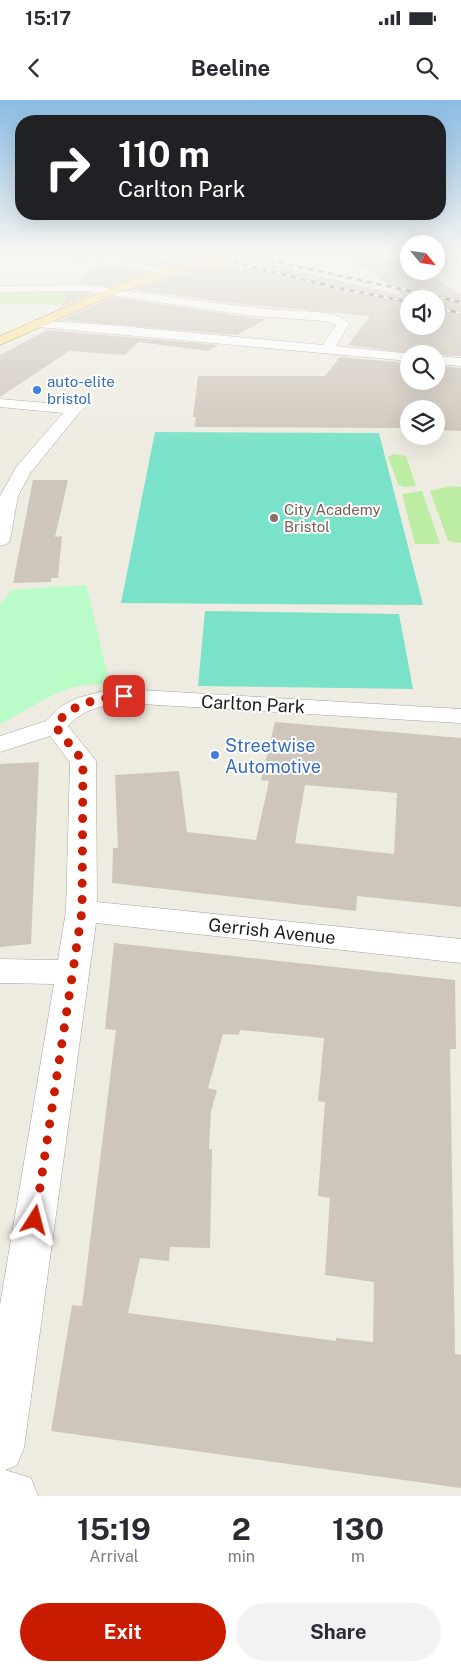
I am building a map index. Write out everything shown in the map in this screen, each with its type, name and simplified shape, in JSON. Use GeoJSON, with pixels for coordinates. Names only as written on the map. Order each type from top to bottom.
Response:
{"type":"FeatureCollection","features":[{"type":"Feature","properties":{"kind":"main road"},"geometry":{"type":"LineString","coordinates":[[0,341],[54,316]]}},
{"type":"Feature","properties":{"kind":"street"},"geometry":{"type":"LineString","coordinates":[[297,316],[337,320],[342,324],[327,350]]}},
{"type":"Feature","properties":{"kind":"street"},"geometry":{"type":"LineString","coordinates":[[43,321],[77,328],[109,329],[400,356]]}},
{"type":"Feature","properties":{"kind":"street"},"geometry":{"type":"LineString","coordinates":[[445,361],[461,362]]}},
{"type":"Feature","properties":{"kind":"street"},"geometry":{"type":"LineString","coordinates":[[0,404],[79,406],[24,470],[10,496],[0,540]]}},
{"type":"Feature","properties":{"kind":"street","name":"Carlton Park"},"geometry":{"type":"LineString","coordinates":[[55,726],[68,712],[86,702],[124,696],[461,716]]}},
{"type":"Feature","properties":{"kind":"street"},"geometry":{"type":"LineString","coordinates":[[0,744],[55,726],[83,761],[82,911],[0,1448]]}},
{"type":"Feature","properties":{"kind":"street","name":"Gerrish Avenue"},"geometry":{"type":"LineString","coordinates":[[82,911],[461,951]]}},
{"type":"Feature","properties":{"kind":"street"},"geometry":{"type":"LineString","coordinates":[[0,971],[72,972]]}},
{"type":"Feature","properties":{"kind":"street"},"geometry":{"type":"LineString","coordinates":[[0,1494],[13,1496]]}},
{"type":"Feature","properties":{"kind":"green space"},"geometry":{"type":"Polygon","coordinates":[[[155,432],[379,433],[423,605],[121,603],[155,432]]]}},
{"type":"Feature","properties":{"kind":"green space"},"geometry":{"type":"Polygon","coordinates":[[[393,454],[406,456],[416,486],[404,487],[398,484],[388,457],[393,454]]]}},
{"type":"Feature","properties":{"kind":"green space"},"geometry":{"type":"Polygon","coordinates":[[[452,486],[461,487],[461,543],[448,541],[430,491],[452,486]]]}},
{"type":"Feature","properties":{"kind":"green space"},"geometry":{"type":"Polygon","coordinates":[[[422,491],[440,544],[415,544],[402,494],[422,491]]]}},
{"type":"Feature","properties":{"kind":"green space"},"geometry":{"type":"Polygon","coordinates":[[[86,585],[110,684],[83,685],[68,689],[48,697],[0,724],[0,603],[7,597],[10,590],[86,585]]]}},
{"type":"Feature","properties":{"kind":"green space"},"geometry":{"type":"Polygon","coordinates":[[[205,611],[399,614],[413,689],[198,686],[205,611]]]}},
{"type":"Feature","properties":{"kind":"building"},"geometry":{"type":"Polygon","coordinates":[[[70,316],[241,316],[266,319],[237,335],[61,320],[70,316]]]}},
{"type":"Feature","properties":{"kind":"building"},"geometry":{"type":"Polygon","coordinates":[[[370,316],[400,316],[400,335],[445,335],[445,316],[461,316],[461,356],[445,355],[445,345],[400,345],[400,352],[348,345],[370,316]]]}},
{"type":"Feature","properties":{"kind":"building"},"geometry":{"type":"Polygon","coordinates":[[[47,330],[218,345],[208,351],[138,342],[125,355],[69,351],[0,397],[0,355],[47,330]]]}},
{"type":"Feature","properties":{"kind":"building"},"geometry":{"type":"Polygon","coordinates":[[[340,357],[400,362],[400,390],[445,390],[445,367],[461,368],[461,431],[445,430],[445,400],[400,400],[400,428],[195,427],[196,417],[193,417],[198,376],[325,376],[340,357]]]}},
{"type":"Feature","properties":{"kind":"building"},"geometry":{"type":"Polygon","coordinates":[[[33,480],[68,480],[55,537],[62,536],[58,578],[51,578],[51,582],[13,583],[33,480]]]}},
{"type":"Feature","properties":{"kind":"building"},"geometry":{"type":"Polygon","coordinates":[[[275,722],[461,738],[461,907],[357,896],[356,911],[112,883],[113,848],[118,848],[115,775],[179,771],[187,832],[256,840],[269,781],[261,780],[275,722]],[[305,785],[295,843],[394,854],[397,793],[305,785]]]}},
{"type":"Feature","properties":{"kind":"building"},"geometry":{"type":"Polygon","coordinates":[[[39,762],[31,944],[0,947],[0,764],[39,762]]]}},
{"type":"Feature","properties":{"kind":"building"},"geometry":{"type":"Polygon","coordinates":[[[114,943],[455,980],[456,1049],[450,1049],[455,1354],[461,1355],[461,1488],[51,1431],[72,1305],[82,1306],[116,1030],[105,1029],[114,943]],[[240,1030],[239,1035],[223,1034],[208,1088],[217,1090],[211,1112],[209,1149],[212,1149],[210,1248],[170,1247],[169,1261],[140,1258],[128,1313],[336,1341],[336,1338],[373,1342],[374,1282],[325,1275],[330,1198],[318,1196],[325,1102],[318,1101],[324,1038],[240,1030]]]}},
{"type":"Feature","properties":{"kind":"place","name":"auto-elite bristol"},"geometry":{"type":"Point","coordinates":[37,390]}},
{"type":"Feature","properties":{"kind":"place","name":"City Academy Bristol"},"geometry":{"type":"Point","coordinates":[274,518]}},
{"type":"Feature","properties":{"kind":"place","name":"Streetwise Automotive"},"geometry":{"type":"Point","coordinates":[215,755]}},
{"type":"Feature","properties":{"kind":"route"},"geometry":{"type":"LineString","coordinates":[[35,1220],[82,911],[83,761],[55,726],[68,712],[86,702],[124,696]]}}]}
